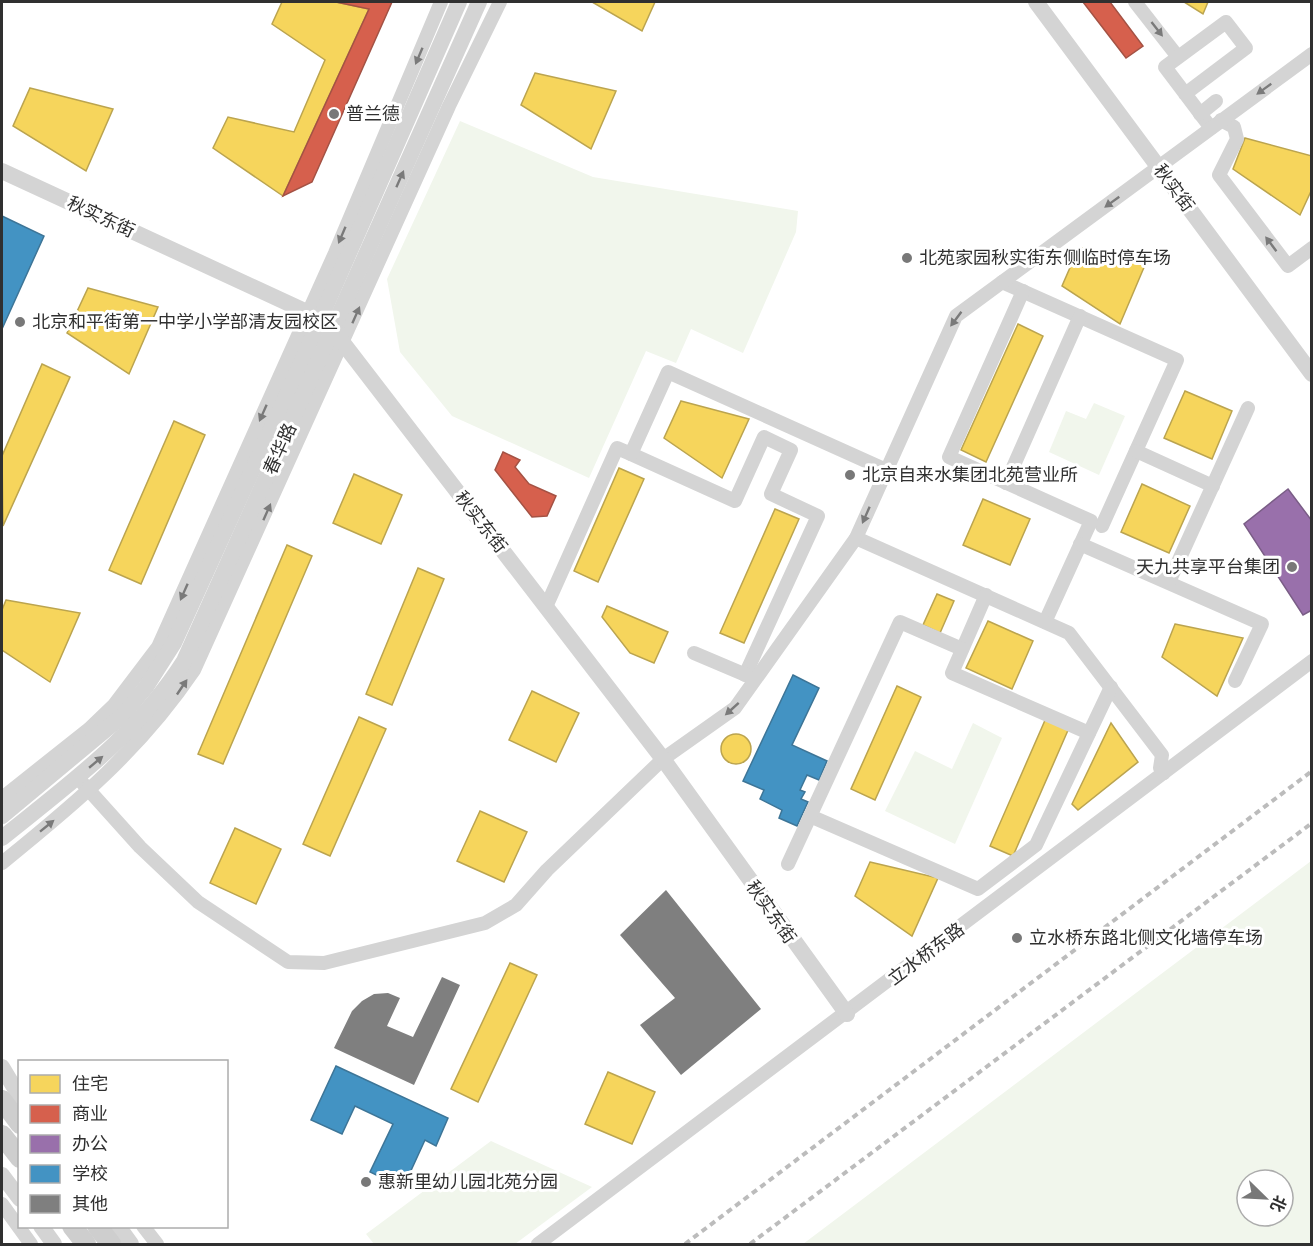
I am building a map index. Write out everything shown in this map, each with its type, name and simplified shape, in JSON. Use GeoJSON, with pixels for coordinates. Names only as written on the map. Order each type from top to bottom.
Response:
{"type":"FeatureCollection","features":[{"type":"Feature","properties":{"kind":"main road"},"geometry":{"type":"LineString","coordinates":[[11,1090],[18,1116]]}},
{"type":"Feature","properties":{"kind":"main road"},"geometry":{"type":"LineString","coordinates":[[2,1135],[18,1155]]}},
{"type":"Feature","properties":{"kind":"main road"},"geometry":{"type":"LineString","coordinates":[[73,1228],[86,1245]]}},
{"type":"Feature","properties":{"kind":"main road"},"geometry":{"type":"LineString","coordinates":[[98,1228],[111,1245]]}},
{"type":"Feature","properties":{"kind":"street"},"geometry":{"type":"LineString","coordinates":[[2,798],[89,729],[130,687],[158,647],[314,315],[441,2]]}},
{"type":"Feature","properties":{"kind":"street","name":"春华路"},"geometry":{"type":"LineString","coordinates":[[2,816],[121,717],[159,668],[179,632],[314,315],[459,2]]}},
{"type":"Feature","properties":{"kind":"street","name":"春华路"},"geometry":{"type":"LineString","coordinates":[[2,838],[78,778],[133,729],[165,690],[184,661],[479,2]]}},
{"type":"Feature","properties":{"kind":"street"},"geometry":{"type":"LineString","coordinates":[[2,863],[90,792],[172,703],[194,670],[449,106],[500,2]]}},
{"type":"Feature","properties":{"kind":"street","name":"秋实街"},"geometry":{"type":"LineString","coordinates":[[1036,2],[1311,374]]}},
{"type":"Feature","properties":{"kind":"street"},"geometry":{"type":"LineString","coordinates":[[1136,2],[1179,57]]}},
{"type":"Feature","properties":{"kind":"street"},"geometry":{"type":"LineString","coordinates":[[1185,94],[1246,48],[1226,22],[1165,67],[1185,94],[1200,114],[1216,124],[1234,127],[1237,139],[1219,176],[1288,266],[1311,248]]}},
{"type":"Feature","properties":{"kind":"street"},"geometry":{"type":"LineString","coordinates":[[750,677],[856,538],[956,316],[1311,54]]}},
{"type":"Feature","properties":{"kind":"street"},"geometry":{"type":"LineString","coordinates":[[1200,114],[1216,101]]}},
{"type":"Feature","properties":{"kind":"street","name":"秋实东街"},"geometry":{"type":"LineString","coordinates":[[2,171],[335,325],[343,343],[663,759],[847,1014]]}},
{"type":"Feature","properties":{"kind":"street"},"geometry":{"type":"LineString","coordinates":[[1002,282],[1177,360],[1136,452],[1045,622]]}},
{"type":"Feature","properties":{"kind":"street"},"geometry":{"type":"LineString","coordinates":[[1023,291],[949,457],[1096,524]]}},
{"type":"Feature","properties":{"kind":"street"},"geometry":{"type":"LineString","coordinates":[[1006,483],[1080,316]]}},
{"type":"Feature","properties":{"kind":"street"},"geometry":{"type":"LineString","coordinates":[[630,454],[668,372],[886,470]]}},
{"type":"Feature","properties":{"kind":"street"},"geometry":{"type":"LineString","coordinates":[[1169,582],[1248,408]]}},
{"type":"Feature","properties":{"kind":"street"},"geometry":{"type":"LineString","coordinates":[[78,778],[140,847],[198,902],[288,962],[324,963],[485,923],[516,905],[547,870],[663,759],[735,708],[818,516],[771,494],[791,450],[764,437],[735,501],[618,448],[546,607]]}},
{"type":"Feature","properties":{"kind":"street"},"geometry":{"type":"LineString","coordinates":[[1136,452],[1213,486]]}},
{"type":"Feature","properties":{"kind":"street"},"geometry":{"type":"LineString","coordinates":[[856,538],[1070,633],[1162,755],[1160,768],[1164,773]]}},
{"type":"Feature","properties":{"kind":"street"},"geometry":{"type":"LineString","coordinates":[[1086,547],[1262,624],[1235,681]]}},
{"type":"Feature","properties":{"kind":"street"},"geometry":{"type":"LineString","coordinates":[[986,596],[952,673],[1089,733]]}},
{"type":"Feature","properties":{"kind":"street"},"geometry":{"type":"LineString","coordinates":[[788,864],[900,622],[962,649]]}},
{"type":"Feature","properties":{"kind":"street"},"geometry":{"type":"LineString","coordinates":[[694,653],[750,677]]}},
{"type":"Feature","properties":{"kind":"street","name":"立水桥东路"},"geometry":{"type":"LineString","coordinates":[[538,1245],[847,1014],[1311,661]]}},
{"type":"Feature","properties":{"kind":"street"},"geometry":{"type":"LineString","coordinates":[[810,816],[978,889],[1036,845],[1111,687]]}},
{"type":"Feature","properties":{"kind":"street"},"geometry":{"type":"LineString","coordinates":[[2,1067],[11,1090]]}},
{"type":"Feature","properties":{"kind":"street"},"geometry":{"type":"LineString","coordinates":[[2,1175],[18,1196]]}},
{"type":"Feature","properties":{"kind":"street"},"geometry":{"type":"LineString","coordinates":[[2,1204],[18,1227]]}},
{"type":"Feature","properties":{"kind":"street"},"geometry":{"type":"LineString","coordinates":[[19,1228],[31,1245]]}},
{"type":"Feature","properties":{"kind":"street"},"geometry":{"type":"LineString","coordinates":[[42,1228],[54,1245]]}},
{"type":"Feature","properties":{"kind":"street"},"geometry":{"type":"LineString","coordinates":[[119,1228],[131,1245]]}},
{"type":"Feature","properties":{"kind":"street"},"geometry":{"type":"LineString","coordinates":[[144,1228],[157,1245]]}},
{"type":"Feature","properties":{"kind":"shaded area"},"geometry":{"type":"Polygon","coordinates":[[[460,121],[593,177],[798,211],[796,232],[743,353],[691,329],[676,363],[646,351],[589,478],[452,416],[400,352],[387,279],[460,121]]]}},
{"type":"Feature","properties":{"kind":"shaded area"},"geometry":{"type":"Polygon","coordinates":[[[1094,403],[1125,416],[1099,475],[1049,452],[1066,411],[1086,419],[1094,403]]]}},
{"type":"Feature","properties":{"kind":"shaded area"},"geometry":{"type":"Polygon","coordinates":[[[973,723],[1002,738],[955,844],[885,811],[915,751],[952,769],[973,723]]]}},
{"type":"Feature","properties":{"kind":"shaded area"},"geometry":{"type":"Polygon","coordinates":[[[1311,861],[1311,1244],[803,1244],[1311,861]]]}},
{"type":"Feature","properties":{"kind":"shaded area"},"geometry":{"type":"Polygon","coordinates":[[[491,1141],[592,1187],[515,1244],[374,1244],[366,1234],[491,1141]]]}},
{"type":"Feature","properties":{"kind":"building: 住宅"},"geometry":{"type":"Polygon","coordinates":[[[282,2],[336,2],[369,9],[283,196],[213,148],[228,117],[294,132],[325,60],[272,24],[282,2]]]}},
{"type":"Feature","properties":{"kind":"building: 住宅"},"geometry":{"type":"Polygon","coordinates":[[[592,2],[655,2],[642,31],[592,2]]]}},
{"type":"Feature","properties":{"kind":"building: 住宅"},"geometry":{"type":"Polygon","coordinates":[[[1184,2],[1208,2],[1203,14],[1184,2]]]}},
{"type":"Feature","properties":{"kind":"building: 住宅"},"geometry":{"type":"Polygon","coordinates":[[[535,73],[616,91],[591,149],[521,105],[535,73]]]}},
{"type":"Feature","properties":{"kind":"building: 住宅"},"geometry":{"type":"Polygon","coordinates":[[[30,88],[113,109],[86,171],[13,126],[30,88]]]}},
{"type":"Feature","properties":{"kind":"building: 住宅"},"geometry":{"type":"Polygon","coordinates":[[[1245,138],[1312,156],[1312,189],[1300,215],[1233,169],[1245,138]]]}},
{"type":"Feature","properties":{"kind":"building: 住宅"},"geometry":{"type":"Polygon","coordinates":[[[1079,247],[1145,265],[1120,324],[1062,286],[1079,247]]]}},
{"type":"Feature","properties":{"kind":"building: 住宅"},"geometry":{"type":"Polygon","coordinates":[[[88,288],[158,307],[129,374],[67,333],[88,288]]]}},
{"type":"Feature","properties":{"kind":"building: 住宅"},"geometry":{"type":"Polygon","coordinates":[[[1018,324],[1043,336],[986,462],[961,450],[1018,324]]]}},
{"type":"Feature","properties":{"kind":"building: 住宅"},"geometry":{"type":"Polygon","coordinates":[[[42,364],[70,377],[3,526],[2,456],[42,364]]]}},
{"type":"Feature","properties":{"kind":"building: 住宅"},"geometry":{"type":"Polygon","coordinates":[[[1185,391],[1232,411],[1212,459],[1164,438],[1185,391]]]}},
{"type":"Feature","properties":{"kind":"building: 住宅"},"geometry":{"type":"Polygon","coordinates":[[[681,401],[749,419],[722,478],[664,438],[681,401]]]}},
{"type":"Feature","properties":{"kind":"building: 住宅"},"geometry":{"type":"Polygon","coordinates":[[[174,421],[205,435],[141,584],[109,570],[174,421]]]}},
{"type":"Feature","properties":{"kind":"building: 住宅"},"geometry":{"type":"Polygon","coordinates":[[[619,468],[644,479],[598,582],[574,571],[619,468]]]}},
{"type":"Feature","properties":{"kind":"building: 住宅"},"geometry":{"type":"Polygon","coordinates":[[[354,474],[402,495],[381,544],[333,523],[354,474]]]}},
{"type":"Feature","properties":{"kind":"building: 住宅"},"geometry":{"type":"Polygon","coordinates":[[[1142,484],[1190,506],[1169,553],[1121,532],[1142,484]]]}},
{"type":"Feature","properties":{"kind":"building: 住宅"},"geometry":{"type":"Polygon","coordinates":[[[983,499],[1030,519],[1010,565],[963,545],[983,499]]]}},
{"type":"Feature","properties":{"kind":"building: 住宅"},"geometry":{"type":"Polygon","coordinates":[[[775,509],[799,519],[744,643],[720,633],[775,509]]]}},
{"type":"Feature","properties":{"kind":"building: 住宅"},"geometry":{"type":"Polygon","coordinates":[[[287,545],[312,556],[223,764],[198,754],[287,545]]]}},
{"type":"Feature","properties":{"kind":"building: 住宅"},"geometry":{"type":"Polygon","coordinates":[[[418,568],[444,579],[392,705],[366,694],[418,568]]]}},
{"type":"Feature","properties":{"kind":"building: 住宅"},"geometry":{"type":"Polygon","coordinates":[[[937,594],[954,601],[940,633],[923,625],[937,594]]]}},
{"type":"Feature","properties":{"kind":"building: 住宅"},"geometry":{"type":"Polygon","coordinates":[[[6,600],[80,613],[50,682],[2,650],[2,610],[6,600]]]}},
{"type":"Feature","properties":{"kind":"building: 住宅"},"geometry":{"type":"Polygon","coordinates":[[[607,606],[668,632],[654,663],[630,653],[602,617],[607,606]]]}},
{"type":"Feature","properties":{"kind":"building: 住宅"},"geometry":{"type":"Polygon","coordinates":[[[988,621],[1033,641],[1012,689],[966,668],[988,621]]]}},
{"type":"Feature","properties":{"kind":"building: 住宅"},"geometry":{"type":"Polygon","coordinates":[[[1175,624],[1243,638],[1217,696],[1162,657],[1175,624]]]}},
{"type":"Feature","properties":{"kind":"building: 住宅"},"geometry":{"type":"Polygon","coordinates":[[[897,686],[921,697],[875,800],[851,789],[897,686]]]}},
{"type":"Feature","properties":{"kind":"building: 住宅"},"geometry":{"type":"Polygon","coordinates":[[[532,691],[579,713],[556,762],[509,740],[532,691]]]}},
{"type":"Feature","properties":{"kind":"building: 住宅"},"geometry":{"type":"Polygon","coordinates":[[[359,717],[386,729],[330,856],[303,844],[359,717]]]}},
{"type":"Feature","properties":{"kind":"building: 住宅"},"geometry":{"type":"Polygon","coordinates":[[[1046,718],[1069,728],[1013,856],[990,846],[1046,718]]]}},
{"type":"Feature","properties":{"kind":"building: 住宅"},"geometry":{"type":"Polygon","coordinates":[[[1111,723],[1138,762],[1078,810],[1072,804],[1111,723]]]}},
{"type":"Feature","properties":{"kind":"building: 住宅"},"geometry":{"type":"Polygon","coordinates":[[[736,734],[746,739],[751,749],[746,759],[736,764],[726,759],[721,749],[726,739],[736,734]]]}},
{"type":"Feature","properties":{"kind":"building: 住宅"},"geometry":{"type":"Polygon","coordinates":[[[480,811],[527,832],[504,882],[457,861],[480,811]]]}},
{"type":"Feature","properties":{"kind":"building: 住宅"},"geometry":{"type":"Polygon","coordinates":[[[235,828],[281,849],[256,904],[210,883],[235,828]]]}},
{"type":"Feature","properties":{"kind":"building: 住宅"},"geometry":{"type":"Polygon","coordinates":[[[870,862],[938,878],[912,936],[855,896],[870,862]]]}},
{"type":"Feature","properties":{"kind":"building: 住宅"},"geometry":{"type":"Polygon","coordinates":[[[510,963],[537,975],[478,1102],[451,1089],[510,963]]]}},
{"type":"Feature","properties":{"kind":"building: 住宅"},"geometry":{"type":"Polygon","coordinates":[[[608,1072],[655,1092],[632,1144],[585,1124],[608,1072]]]}},
{"type":"Feature","properties":{"kind":"building: 商业"},"geometry":{"type":"Polygon","coordinates":[[[336,2],[392,2],[312,182],[283,196],[369,9],[336,2]]]}},
{"type":"Feature","properties":{"kind":"building: 商业"},"geometry":{"type":"Polygon","coordinates":[[[1083,2],[1110,2],[1143,46],[1126,58],[1083,2]]]}},
{"type":"Feature","properties":{"kind":"building: 商业"},"geometry":{"type":"Polygon","coordinates":[[[503,452],[520,460],[515,467],[529,484],[556,496],[547,516],[532,517],[495,470],[503,452]]]}},
{"type":"Feature","properties":{"kind":"building: 办公","name":"天九共享平台集团"},"geometry":{"type":"Polygon","coordinates":[[[1288,489],[1312,521],[1312,610],[1303,615],[1244,524],[1288,489]]]}},
{"type":"Feature","properties":{"kind":"building: 学校"},"geometry":{"type":"Polygon","coordinates":[[[2,216],[44,236],[2,329],[2,216]]]}},
{"type":"Feature","properties":{"kind":"building: 学校"},"geometry":{"type":"Polygon","coordinates":[[[793,675],[819,688],[792,745],[827,761],[819,780],[807,775],[800,790],[805,792],[801,799],[808,802],[797,826],[779,818],[782,810],[760,799],[764,790],[743,781],[793,675]]]}},
{"type":"Feature","properties":{"kind":"building: 学校"},"geometry":{"type":"Polygon","coordinates":[[[336,1066],[448,1118],[436,1146],[425,1140],[403,1188],[370,1172],[393,1124],[355,1106],[342,1134],[311,1120],[336,1066]]]}},
{"type":"Feature","properties":{"kind":"building: 其他"},"geometry":{"type":"Polygon","coordinates":[[[666,890],[761,1009],[681,1075],[640,1025],[675,998],[620,935],[666,890]]]}},
{"type":"Feature","properties":{"kind":"building: 其他"},"geometry":{"type":"Polygon","coordinates":[[[442,977],[460,985],[414,1085],[334,1048],[352,1011],[374,994],[388,993],[400,998],[387,1026],[413,1037],[442,977]]]}},
{"type":"Feature","properties":{"kind":"railway"},"geometry":{"type":"LineString","coordinates":[[685,1244],[1312,771]]}},
{"type":"Feature","properties":{"kind":"railway"},"geometry":{"type":"LineString","coordinates":[[750,1244],[1312,823]]}},
{"type":"Feature","properties":{"kind":"place","name":"普兰德"},"geometry":{"type":"Point","coordinates":[334,114]}},
{"type":"Feature","properties":{"kind":"place","name":"北苑家园秋实街东侧临时停车场"},"geometry":{"type":"Point","coordinates":[907,258]}},
{"type":"Feature","properties":{"kind":"place","name":"北京和平街第一中学小学部清友园校区"},"geometry":{"type":"Point","coordinates":[20,322]}},
{"type":"Feature","properties":{"kind":"place","name":"北京自来水集团北苑营业所"},"geometry":{"type":"Point","coordinates":[850,475]}},
{"type":"Feature","properties":{"kind":"place","name":"天九共享平台集团"},"geometry":{"type":"Point","coordinates":[1292,567]}},
{"type":"Feature","properties":{"kind":"place","name":"立水桥东路北侧文化墙停车场"},"geometry":{"type":"Point","coordinates":[1017,938]}},
{"type":"Feature","properties":{"kind":"place","name":"惠新里幼儿园北苑分园"},"geometry":{"type":"Point","coordinates":[366,1182]}}]}
